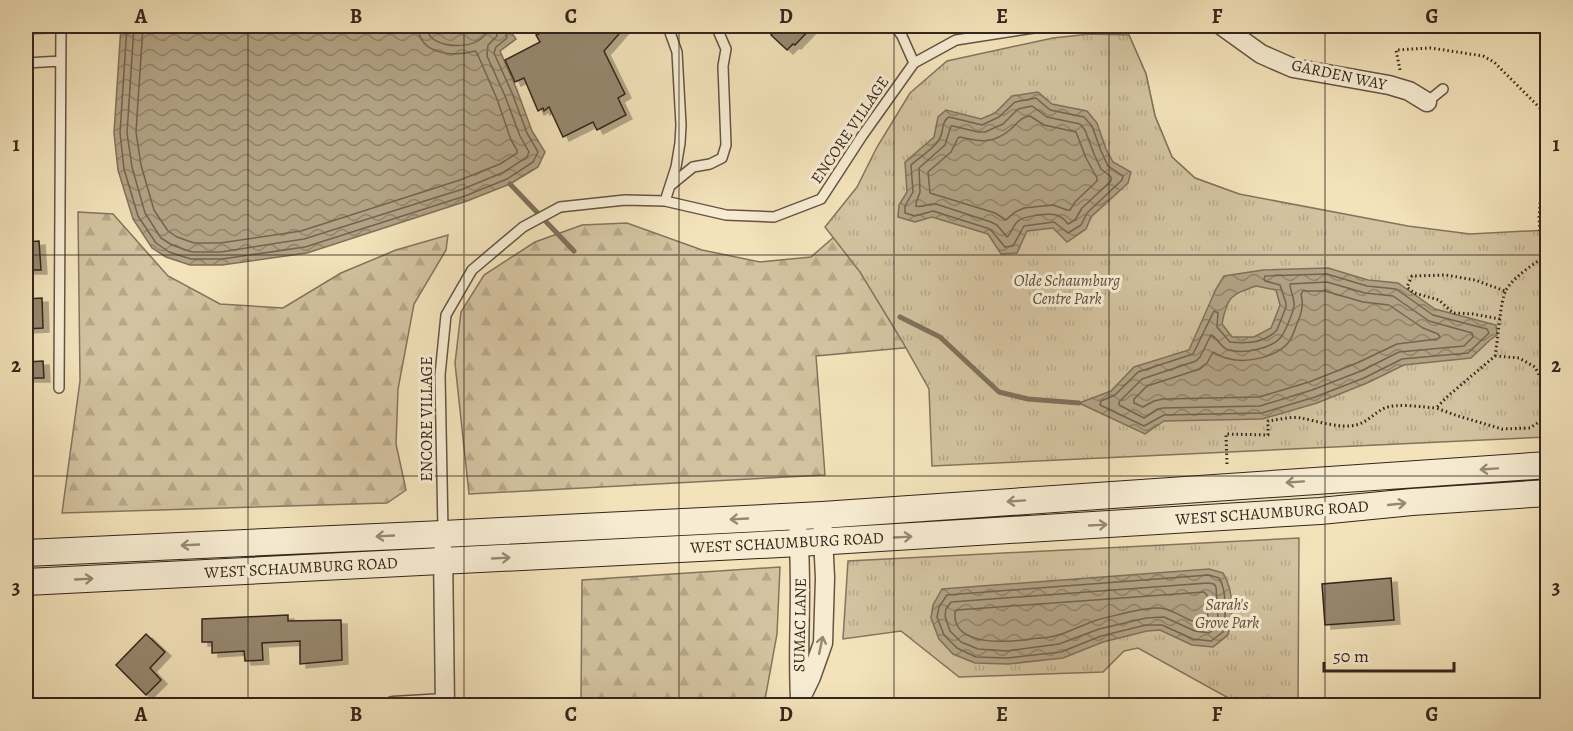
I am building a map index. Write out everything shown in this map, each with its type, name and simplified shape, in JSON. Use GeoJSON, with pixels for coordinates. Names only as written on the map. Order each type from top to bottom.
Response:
{"type":"FeatureCollection","features":[{"type":"Feature","properties":{"kind":"main road","name":"WEST SCHAUMBURG ROAD"},"geometry":{"type":"LineString","coordinates":[[26,552],[822,515],[1548,465]]}},
{"type":"Feature","properties":{"kind":"main road","name":"WEST SCHAUMBURG ROAD"},"geometry":{"type":"LineString","coordinates":[[26,582],[812,542],[1320,511],[1548,493]]}},
{"type":"Feature","properties":{"kind":"street","name":"GARDEN WAY"},"geometry":{"type":"LineString","coordinates":[[1222,26],[1261,54],[1293,68],[1404,90],[1427,102]]}},
{"type":"Feature","properties":{"kind":"street","name":"SUMAC LANE"},"geometry":{"type":"LineString","coordinates":[[798,702],[800,584],[822,515]]}},
{"type":"Feature","properties":{"kind":"street","name":"SUMAC LANE"},"geometry":{"type":"LineString","coordinates":[[797,516],[812,542],[825,578],[823,644],[811,677],[798,702]]}},
{"type":"Feature","properties":{"kind":"street"},"geometry":{"type":"LineString","coordinates":[[393,705],[445,704],[443,534]]}},
{"type":"Feature","properties":{"kind":"lane"},"geometry":{"type":"LineString","coordinates":[[59,388],[61,26]]}},
{"type":"Feature","properties":{"kind":"lane"},"geometry":{"type":"LineString","coordinates":[[665,201],[671,185],[680,143],[681,125],[680,85],[670,26]]}},
{"type":"Feature","properties":{"kind":"lane"},"geometry":{"type":"LineString","coordinates":[[671,185],[693,167],[710,164],[722,158],[726,145],[723,66],[726,48],[716,26]]}},
{"type":"Feature","properties":{"kind":"lane"},"geometry":{"type":"LineString","coordinates":[[895,26],[914,63]]}},
{"type":"Feature","properties":{"kind":"lane","name":"ENCORE VILLAGE"},"geometry":{"type":"LineString","coordinates":[[443,534],[440,375],[446,315],[472,270],[523,227],[560,207],[626,200],[665,201],[726,214],[774,217],[821,199],[861,136],[914,63],[956,39],[1047,26]]}},
{"type":"Feature","properties":{"kind":"lane"},"geometry":{"type":"LineString","coordinates":[[26,63],[61,61]]}},
{"type":"Feature","properties":{"kind":"lane"},"geometry":{"type":"LineString","coordinates":[[1427,102],[1443,89]]}},
{"type":"Feature","properties":{"kind":"path"},"geometry":{"type":"LineString","coordinates":[[1404,90],[1396,50],[1431,48],[1483,56],[1494,62],[1548,116]]}},
{"type":"Feature","properties":{"kind":"path"},"geometry":{"type":"LineString","coordinates":[[1542,258],[1539,218],[1541,193],[1548,180]]}},
{"type":"Feature","properties":{"kind":"path"},"geometry":{"type":"LineString","coordinates":[[1436,408],[1495,356],[1505,291],[1516,278],[1542,258],[1548,258]]}},
{"type":"Feature","properties":{"kind":"path"},"geometry":{"type":"LineString","coordinates":[[1500,319],[1453,313],[1439,300],[1414,293],[1407,287],[1412,276],[1446,275],[1475,280],[1505,291]]}},
{"type":"Feature","properties":{"kind":"path"},"geometry":{"type":"LineString","coordinates":[[1227,464],[1226,434],[1268,435],[1268,421],[1298,418],[1317,423],[1356,425],[1386,407],[1400,406],[1436,408],[1502,429],[1530,428],[1542,420],[1545,411],[1544,385],[1535,367],[1519,358],[1495,356]]}},
{"type":"Feature","properties":{"kind":"path"},"geometry":{"type":"LineString","coordinates":[[1542,420],[1548,425]]}},
{"type":"Feature","properties":{"kind":"green space"},"geometry":{"type":"Polygon","coordinates":[[[26,26],[55,26],[55,33],[26,34],[26,26]]]}},
{"type":"Feature","properties":{"kind":"green space","name":"Olde Schaumburg Centre Park"},"geometry":{"type":"Polygon","coordinates":[[[1090,34],[1129,35],[1146,74],[1155,116],[1172,157],[1195,178],[1239,194],[1408,226],[1470,234],[1547,230],[1547,437],[932,466],[929,389],[860,272],[825,227],[857,187],[877,147],[910,93],[947,61],[1053,38],[1090,34]]]}},
{"type":"Feature","properties":{"kind":"green space"},"geometry":{"type":"Polygon","coordinates":[[[1129,35],[1146,74],[1155,116],[1172,157],[1195,178],[1239,194],[936,345],[816,356],[825,475],[469,494],[455,363],[461,312],[484,275],[535,242],[582,225],[627,223],[702,250],[760,262],[811,257],[1052,47],[1129,35]]]}},
{"type":"Feature","properties":{"kind":"green space"},"geometry":{"type":"Polygon","coordinates":[[[78,212],[113,214],[168,276],[220,304],[283,308],[341,273],[396,250],[448,235],[446,250],[414,304],[398,389],[396,444],[406,490],[387,503],[62,513],[80,381],[78,212]]]}},
{"type":"Feature","properties":{"kind":"green space","name":"Sarah's Grove Park"},"geometry":{"type":"Polygon","coordinates":[[[1299,538],[1298,705],[1241,705],[1138,648],[1124,651],[1103,672],[959,677],[901,631],[843,639],[848,561],[1299,538]]]}},
{"type":"Feature","properties":{"kind":"green space"},"geometry":{"type":"Polygon","coordinates":[[[780,567],[777,634],[764,705],[581,705],[582,580],[780,567]]]}},
{"type":"Feature","properties":{"kind":"water"},"geometry":{"type":"Polygon","coordinates":[[[121,26],[429,26],[458,32],[484,26],[507,26],[516,39],[500,51],[532,131],[545,152],[538,167],[510,184],[467,201],[307,253],[222,265],[190,265],[166,257],[152,248],[133,219],[118,170],[114,133],[121,26]]]}},
{"type":"Feature","properties":{"kind":"water"},"geometry":{"type":"Polygon","coordinates":[[[1038,92],[1052,104],[1087,111],[1097,123],[1113,162],[1131,172],[1128,183],[1091,217],[1086,229],[1067,242],[1053,228],[1027,231],[1017,253],[1001,254],[988,234],[932,217],[915,222],[898,217],[899,205],[907,192],[905,162],[934,137],[938,117],[946,110],[981,119],[995,113],[1012,96],[1038,92]]]}},
{"type":"Feature","properties":{"kind":"water"},"geometry":{"type":"Polygon","coordinates":[[[1328,268],[1368,280],[1398,283],[1435,309],[1496,325],[1497,335],[1471,358],[1404,365],[1317,403],[1262,419],[1164,421],[1145,434],[1079,403],[1111,391],[1134,367],[1189,350],[1224,276],[1263,270],[1328,268]],[[1256,286],[1231,298],[1222,324],[1232,337],[1254,337],[1271,328],[1280,305],[1276,290],[1256,286]]]}},
{"type":"Feature","properties":{"kind":"water"},"geometry":{"type":"Polygon","coordinates":[[[1209,569],[1223,573],[1227,580],[1232,603],[1228,635],[1213,647],[1192,645],[1160,630],[1103,642],[1063,658],[1008,664],[975,663],[953,654],[939,639],[931,618],[933,605],[942,589],[1209,569]]]}},
{"type":"Feature","properties":{"kind":"building"},"geometry":{"type":"Polygon","coordinates":[[[557,26],[626,26],[604,51],[625,94],[618,98],[626,115],[597,130],[593,122],[563,137],[549,107],[544,111],[543,108],[538,111],[524,78],[515,82],[505,60],[540,42],[536,35],[557,26]]]}},
{"type":"Feature","properties":{"kind":"building"},"geometry":{"type":"Polygon","coordinates":[[[779,26],[813,26],[787,50],[771,35],[779,26]]]}},
{"type":"Feature","properties":{"kind":"building"},"geometry":{"type":"Polygon","coordinates":[[[39,241],[41,270],[26,270],[26,242],[39,241]]]}},
{"type":"Feature","properties":{"kind":"building"},"geometry":{"type":"Polygon","coordinates":[[[42,298],[43,328],[26,329],[26,299],[42,298]]]}},
{"type":"Feature","properties":{"kind":"building"},"geometry":{"type":"Polygon","coordinates":[[[43,361],[44,378],[26,378],[26,362],[43,361]]]}},
{"type":"Feature","properties":{"kind":"building"},"geometry":{"type":"Polygon","coordinates":[[[1391,578],[1394,620],[1325,625],[1322,584],[1391,578]]]}},
{"type":"Feature","properties":{"kind":"building"},"geometry":{"type":"Polygon","coordinates":[[[288,615],[288,621],[341,620],[342,660],[300,664],[300,641],[262,643],[263,660],[245,661],[244,651],[212,653],[212,642],[202,642],[202,619],[288,615]]]}},
{"type":"Feature","properties":{"kind":"building"},"geometry":{"type":"Polygon","coordinates":[[[146,634],[165,652],[150,668],[161,680],[146,695],[116,665],[146,634]]]}},
{"type":"Feature","properties":{"kind":"waterway"},"geometry":{"type":"LineString","coordinates":[[510,184],[574,251]]}},
{"type":"Feature","properties":{"kind":"waterway"},"geometry":{"type":"LineString","coordinates":[[900,317],[940,337],[999,392],[1028,399],[1079,403]]}}]}
